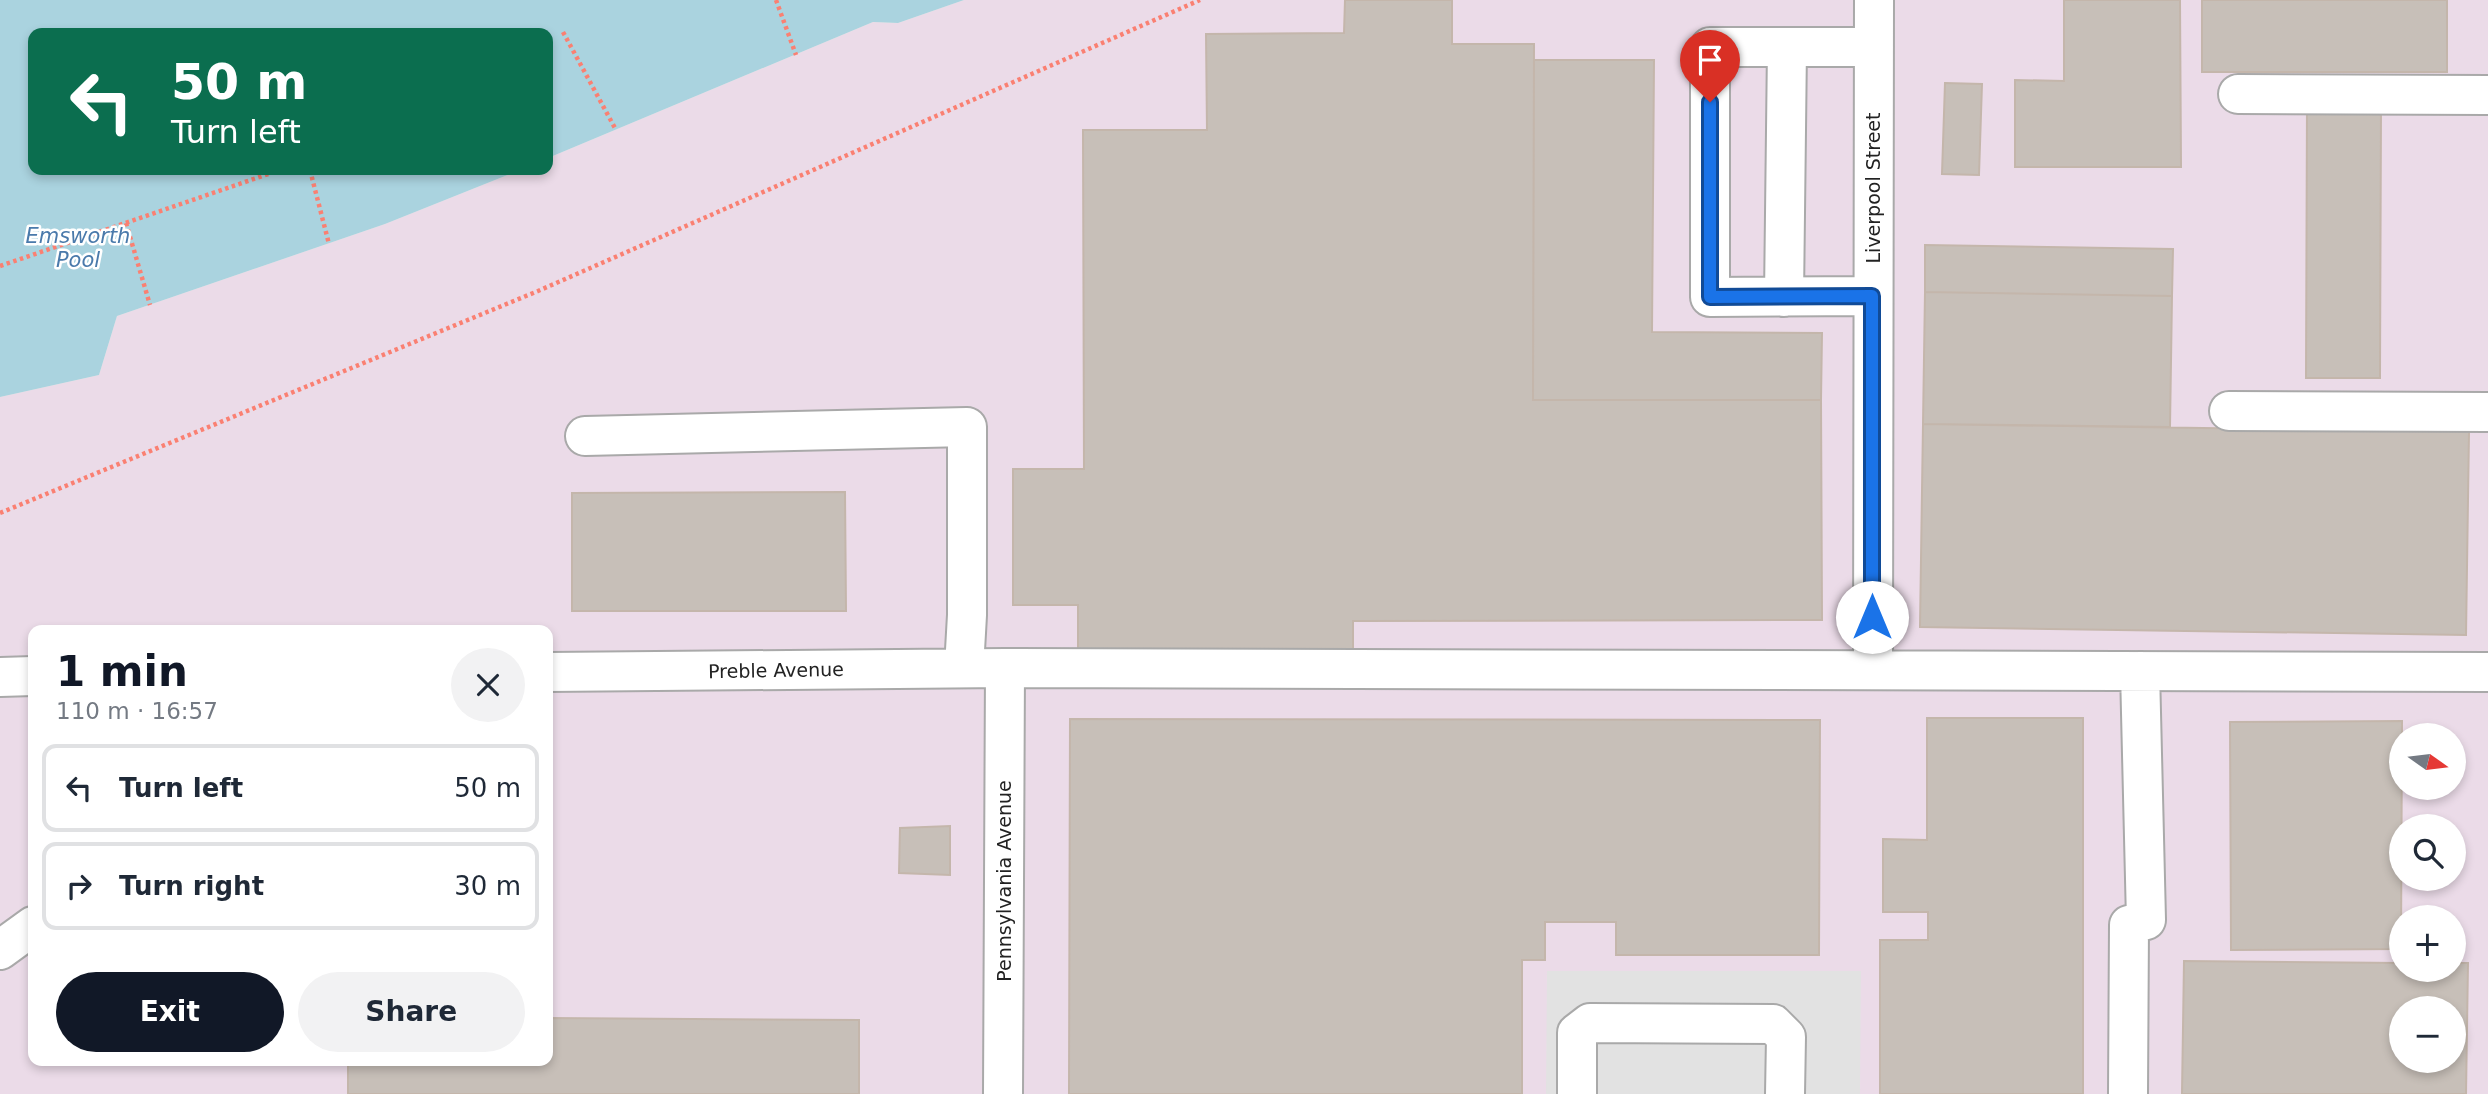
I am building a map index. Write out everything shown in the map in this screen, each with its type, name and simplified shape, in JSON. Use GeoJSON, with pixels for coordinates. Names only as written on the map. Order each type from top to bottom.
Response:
{"type":"FeatureCollection","features":[{"type":"Feature","properties":{"kind":"street","name":"Liverpool Street"},"geometry":{"type":"LineString","coordinates":[[1872,670],[1874,0]]}},
{"type":"Feature","properties":{"kind":"street"},"geometry":{"type":"LineString","coordinates":[[1872,296],[1710,297],[1710,47],[1874,47]]}},
{"type":"Feature","properties":{"kind":"street"},"geometry":{"type":"LineString","coordinates":[[1784,297],[1787,47]]}},
{"type":"Feature","properties":{"kind":"street"},"geometry":{"type":"LineString","coordinates":[[2238,94],[2488,95]]}},
{"type":"Feature","properties":{"kind":"street"},"geometry":{"type":"LineString","coordinates":[[2229,411],[2488,412]]}},
{"type":"Feature","properties":{"kind":"street"},"geometry":{"type":"LineString","coordinates":[[584,436],[967,427],[967,615],[964,668]]}},
{"type":"Feature","properties":{"kind":"street","name":"Preble Avenue"},"geometry":{"type":"LineString","coordinates":[[553,672],[964,668],[2488,671]]}},
{"type":"Feature","properties":{"kind":"street","name":"Pennsylvania Avenue"},"geometry":{"type":"LineString","coordinates":[[1003,1094],[1005,668]]}},
{"type":"Feature","properties":{"kind":"street"},"geometry":{"type":"LineString","coordinates":[[2128,1094],[2129,925],[2146,920],[2140,671]]}},
{"type":"Feature","properties":{"kind":"street"},"geometry":{"type":"LineString","coordinates":[[0,677],[28,676]]}},
{"type":"Feature","properties":{"kind":"street"},"geometry":{"type":"LineString","coordinates":[[0,950],[28,930]]}},
{"type":"Feature","properties":{"kind":"street"},"geometry":{"type":"LineString","coordinates":[[1577,1094],[1577,1033],[1590,1023],[1603,1023],[1773,1024],[1786,1037],[1785,1094]]}},
{"type":"Feature","properties":{"kind":"path"},"geometry":{"type":"LineString","coordinates":[[776,0],[796,55]]}},
{"type":"Feature","properties":{"kind":"path"},"geometry":{"type":"LineString","coordinates":[[0,513],[538,291],[1200,0]]}},
{"type":"Feature","properties":{"kind":"path"},"geometry":{"type":"LineString","coordinates":[[563,32],[616,130]]}},
{"type":"Feature","properties":{"kind":"path"},"geometry":{"type":"LineString","coordinates":[[0,266],[265,175]]}},
{"type":"Feature","properties":{"kind":"path"},"geometry":{"type":"LineString","coordinates":[[311,175],[329,244]]}},
{"type":"Feature","properties":{"kind":"path"},"geometry":{"type":"LineString","coordinates":[[126,223],[150,305]]}},
{"type":"Feature","properties":{"kind":"shaded area"},"geometry":{"type":"Polygon","coordinates":[[[964,0],[2488,0],[2488,1094],[0,1094],[0,397],[99,375],[117,316],[385,224],[508,175],[553,175],[553,156],[873,22],[898,23],[964,0]]]}},
{"type":"Feature","properties":{"kind":"shaded area"},"geometry":{"type":"Polygon","coordinates":[[[1547,971],[1861,971],[1860,1094],[1546,1094],[1547,971]]]}},
{"type":"Feature","properties":{"kind":"water","name":"Emsworth Pool"},"geometry":{"type":"Polygon","coordinates":[[[0,0],[964,0],[898,23],[873,22],[553,156],[553,28],[28,28],[28,175],[508,175],[385,224],[117,316],[99,375],[0,397],[0,0]]]}},
{"type":"Feature","properties":{"kind":"building"},"geometry":{"type":"Polygon","coordinates":[[[1345,0],[1452,0],[1452,44],[1534,44],[1533,400],[1821,400],[1822,620],[1353,621],[1353,656],[1078,656],[1078,605],[1013,605],[1013,469],[1084,469],[1083,130],[1207,130],[1206,34],[1344,33],[1345,0]]]}},
{"type":"Feature","properties":{"kind":"building"},"geometry":{"type":"Polygon","coordinates":[[[2064,0],[2180,0],[2181,167],[2015,167],[2015,80],[2064,81],[2064,0]]]}},
{"type":"Feature","properties":{"kind":"building"},"geometry":{"type":"Polygon","coordinates":[[[2202,0],[2447,0],[2447,72],[2202,72],[2202,0]]]}},
{"type":"Feature","properties":{"kind":"building"},"geometry":{"type":"Polygon","coordinates":[[[1534,60],[1654,60],[1652,332],[1822,333],[1821,400],[1533,400],[1534,60]]]}},
{"type":"Feature","properties":{"kind":"building"},"geometry":{"type":"Polygon","coordinates":[[[1945,83],[1982,84],[1979,175],[1942,174],[1945,83]]]}},
{"type":"Feature","properties":{"kind":"building"},"geometry":{"type":"Polygon","coordinates":[[[2307,105],[2381,105],[2380,378],[2306,378],[2307,105]]]}},
{"type":"Feature","properties":{"kind":"building"},"geometry":{"type":"Polygon","coordinates":[[[1925,245],[2173,249],[2172,296],[1925,292],[1925,245]]]}},
{"type":"Feature","properties":{"kind":"building"},"geometry":{"type":"Polygon","coordinates":[[[1925,292],[2172,296],[2170,427],[1923,424],[1925,292]]]}},
{"type":"Feature","properties":{"kind":"building"},"geometry":{"type":"Polygon","coordinates":[[[1923,424],[2469,432],[2466,635],[1920,627],[1923,424]]]}},
{"type":"Feature","properties":{"kind":"building"},"geometry":{"type":"Polygon","coordinates":[[[845,492],[846,611],[572,611],[572,493],[845,492]]]}},
{"type":"Feature","properties":{"kind":"building"},"geometry":{"type":"Polygon","coordinates":[[[1927,718],[2083,718],[2083,1094],[1880,1094],[1880,940],[1928,940],[1928,912],[1883,912],[1883,839],[1927,840],[1927,718]]]}},
{"type":"Feature","properties":{"kind":"building"},"geometry":{"type":"Polygon","coordinates":[[[1070,719],[1820,720],[1819,955],[1616,955],[1616,922],[1545,922],[1545,960],[1522,960],[1522,1094],[1069,1094],[1070,719]]]}},
{"type":"Feature","properties":{"kind":"building"},"geometry":{"type":"Polygon","coordinates":[[[2402,721],[2389,723],[2389,800],[2402,800],[2402,814],[2389,814],[2389,891],[2401,891],[2401,905],[2389,905],[2389,949],[2231,950],[2230,722],[2402,721]]]}},
{"type":"Feature","properties":{"kind":"building"},"geometry":{"type":"Polygon","coordinates":[[[950,826],[950,875],[899,873],[900,828],[950,826]]]}},
{"type":"Feature","properties":{"kind":"building"},"geometry":{"type":"Polygon","coordinates":[[[2184,961],[2389,963],[2389,982],[2466,982],[2468,963],[2466,1094],[2182,1094],[2184,961]]]}},
{"type":"Feature","properties":{"kind":"building"},"geometry":{"type":"Polygon","coordinates":[[[553,1018],[859,1020],[859,1094],[348,1094],[348,1066],[553,1066],[553,1018]]]}},
{"type":"Feature","properties":{"kind":"route"},"geometry":{"type":"LineString","coordinates":[[1710,102],[1710,297],[1872,296],[1872,617]]}}]}
